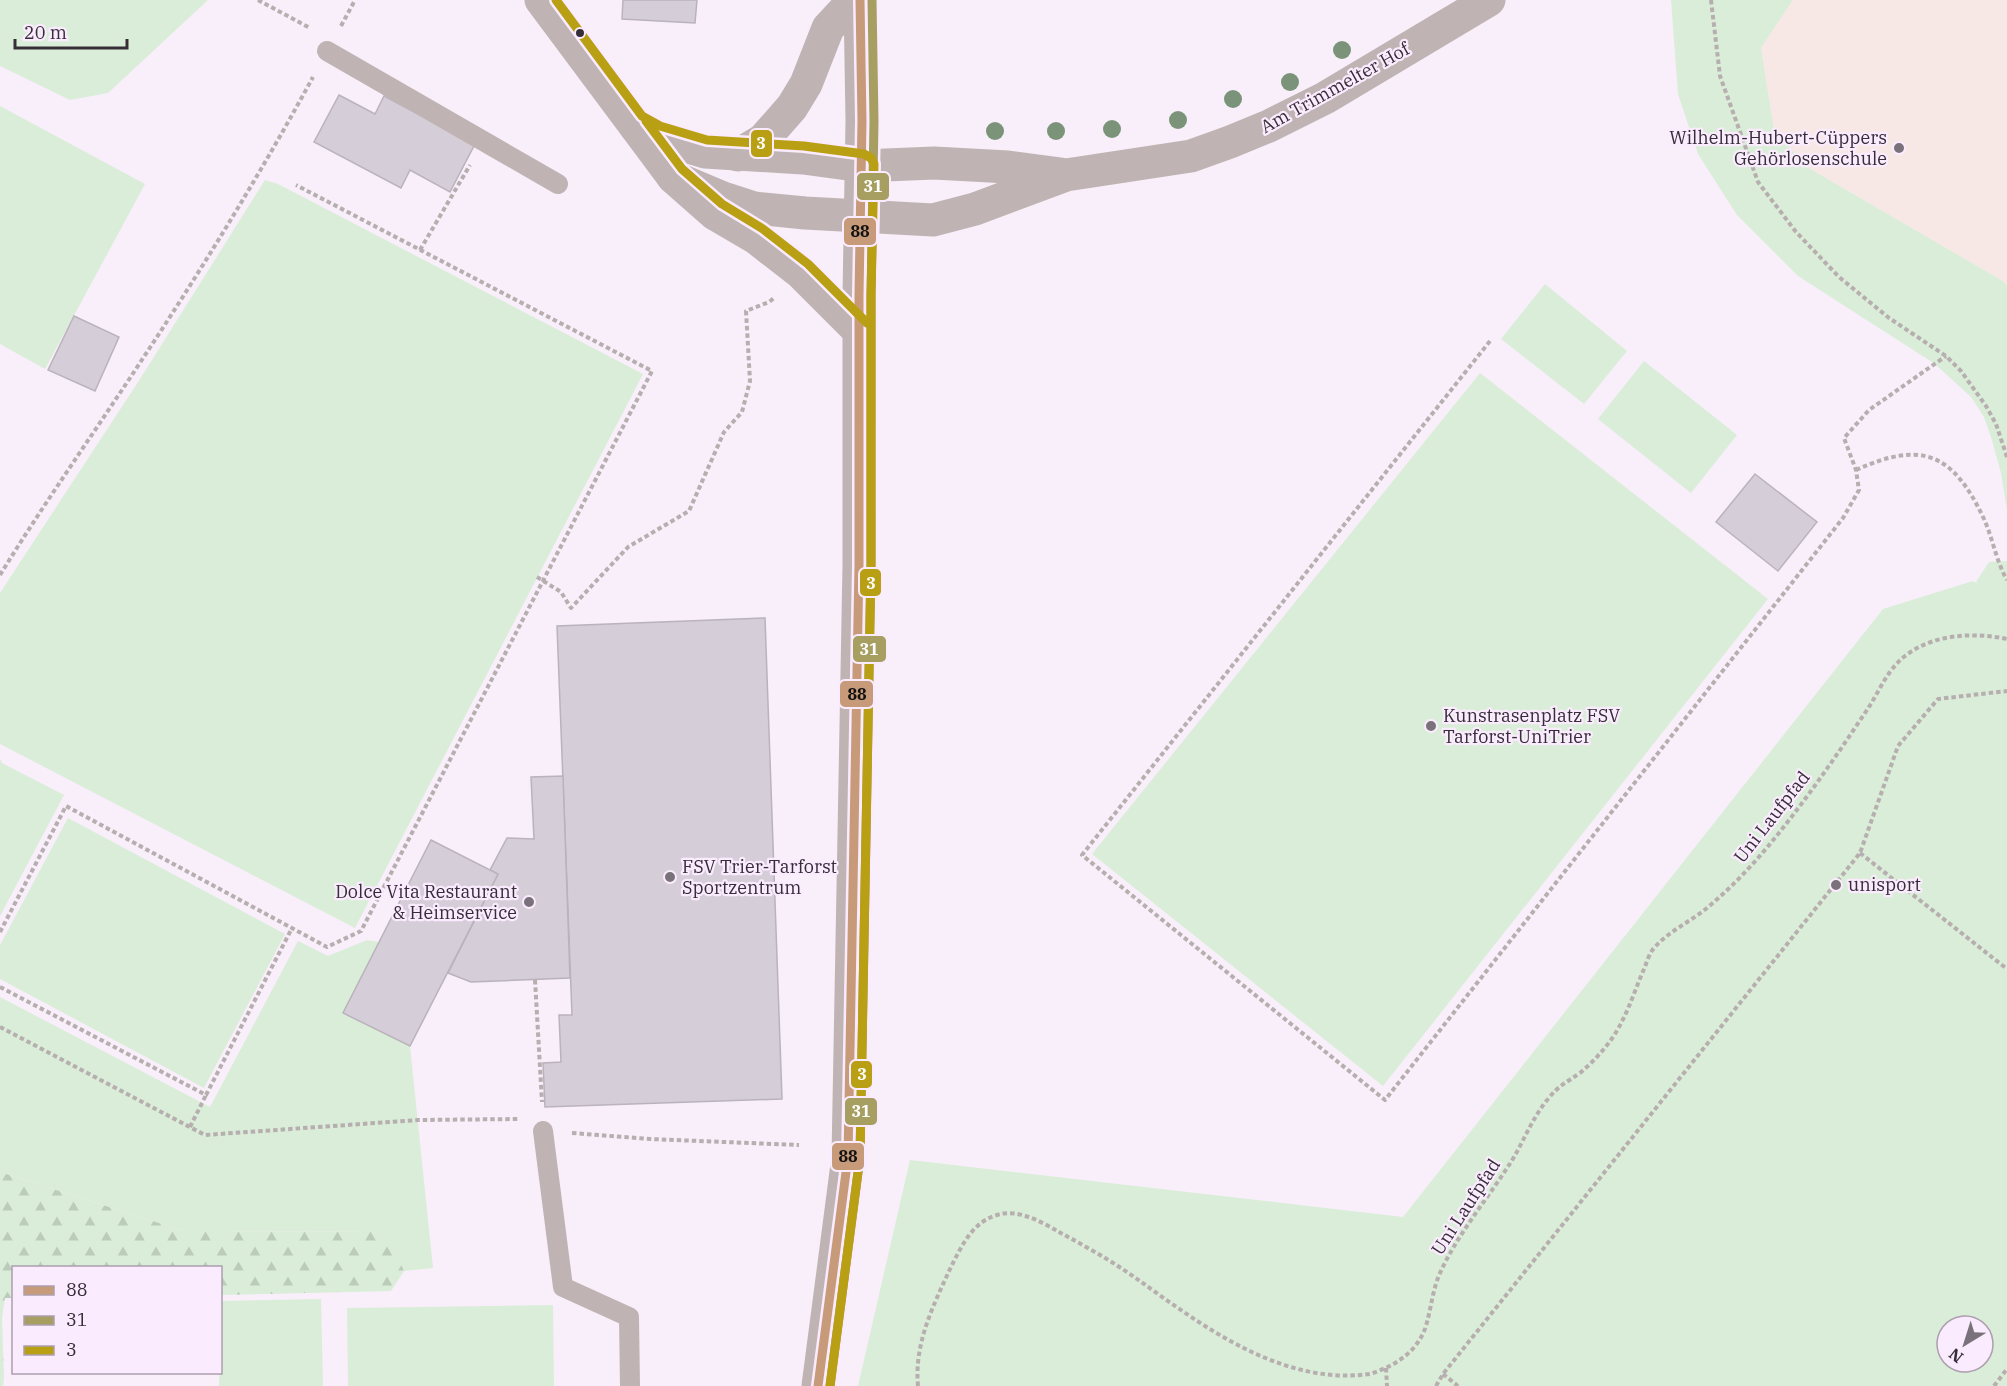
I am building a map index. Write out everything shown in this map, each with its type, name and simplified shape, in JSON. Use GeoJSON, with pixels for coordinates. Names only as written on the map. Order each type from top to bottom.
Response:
{"type":"FeatureCollection","features":[{"type":"Feature","properties":{"kind":"main road"},"geometry":{"type":"LineString","coordinates":[[818,1386],[848,1156],[859,565],[862,166],[860,0]]}},
{"type":"Feature","properties":{"kind":"street"},"geometry":{"type":"LineString","coordinates":[[541,0],[673,177],[715,214],[756,238],[801,273],[859,331]]}},
{"type":"Feature","properties":{"kind":"street"},"geometry":{"type":"LineString","coordinates":[[738,155],[763,140],[792,107],[806,84],[828,28],[854,0]]}},
{"type":"Feature","properties":{"kind":"street","name":"Am Trimmelter Hof"},"geometry":{"type":"LineString","coordinates":[[673,177],[754,208],[861,217],[933,220],[975,209],[1066,175],[1191,156],[1230,142],[1269,126],[1324,98],[1489,0]]}},
{"type":"Feature","properties":{"kind":"street","name":"Am Trimmelter Hof"},"geometry":{"type":"LineString","coordinates":[[634,125],[654,137],[705,152],[803,158],[862,166],[934,163],[1008,167],[1066,175]]}},
{"type":"Feature","properties":{"kind":"lane"},"geometry":{"type":"LineString","coordinates":[[330,45],[558,184]]}},
{"type":"Feature","properties":{"kind":"lane"},"geometry":{"type":"LineString","coordinates":[[543,1125],[563,1287],[629,1317],[630,1386]]}},
{"type":"Feature","properties":{"kind":"path"},"geometry":{"type":"LineString","coordinates":[[258,0],[330,45]]}},
{"type":"Feature","properties":{"kind":"path"},"geometry":{"type":"LineString","coordinates":[[0,575],[35,518],[151,346],[275,146],[355,0]]}},
{"type":"Feature","properties":{"kind":"path"},"geometry":{"type":"LineString","coordinates":[[1712,0],[1720,76],[1758,182],[1796,232],[1839,278],[1889,318],[1946,356],[1968,379],[1996,424],[2007,458]]}},
{"type":"Feature","properties":{"kind":"path"},"geometry":{"type":"LineString","coordinates":[[0,932],[66,806],[327,947],[361,931],[652,371],[297,185]]}},
{"type":"Feature","properties":{"kind":"path"},"geometry":{"type":"LineString","coordinates":[[420,250],[458,186]]}},
{"type":"Feature","properties":{"kind":"path"},"geometry":{"type":"LineString","coordinates":[[537,577],[561,591],[571,608],[628,547],[689,511],[724,432],[742,412],[750,381],[746,311],[770,302]]}},
{"type":"Feature","properties":{"kind":"path"},"geometry":{"type":"LineString","coordinates":[[1490,341],[1082,855],[1385,1100],[1844,518],[1859,490],[1856,470],[1844,438],[1869,410],[1946,356]]}},
{"type":"Feature","properties":{"kind":"path"},"geometry":{"type":"LineString","coordinates":[[1856,470],[1880,459],[1916,454],[1930,456],[1943,462],[1963,482],[1983,518],[2007,580]]}},
{"type":"Feature","properties":{"kind":"path","name":"Uni Laufpfad"},"geometry":{"type":"LineString","coordinates":[[1343,1382],[1386,1368],[1401,1360],[1416,1346],[1424,1332],[1439,1275],[1475,1214],[1510,1163],[1541,1107],[1559,1086],[1580,1073],[1600,1054],[1613,1037],[1625,1017],[1652,950],[1672,932],[1706,909],[1748,871],[1808,795],[1869,707],[1885,678],[1905,655],[1925,644],[1949,637],[1970,635],[2007,639]]}},
{"type":"Feature","properties":{"kind":"path"},"geometry":{"type":"LineString","coordinates":[[1436,1386],[1443,1374],[1860,853],[1898,746],[1938,699],[2007,691]]}},
{"type":"Feature","properties":{"kind":"path"},"geometry":{"type":"LineString","coordinates":[[1860,853],[2007,969]]}},
{"type":"Feature","properties":{"kind":"path"},"geometry":{"type":"LineString","coordinates":[[190,1127],[292,928]]}},
{"type":"Feature","properties":{"kind":"path"},"geometry":{"type":"LineString","coordinates":[[535,980],[543,1125]]}},
{"type":"Feature","properties":{"kind":"path"},"geometry":{"type":"LineString","coordinates":[[0,987],[206,1095]]}},
{"type":"Feature","properties":{"kind":"path"},"geometry":{"type":"LineString","coordinates":[[0,1027],[205,1135],[418,1120],[543,1125],[650,1139],[800,1145]]}},
{"type":"Feature","properties":{"kind":"path"},"geometry":{"type":"LineString","coordinates":[[918,1386],[917,1359],[925,1326],[952,1264],[976,1227],[985,1220],[1002,1213],[1021,1215],[1042,1223],[1080,1244],[1133,1276],[1239,1352]]}},
{"type":"Feature","properties":{"kind":"path"},"geometry":{"type":"LineString","coordinates":[[1386,1368],[1387,1386]]}},
{"type":"Feature","properties":{"kind":"path"},"geometry":{"type":"LineString","coordinates":[[1994,1386],[2007,1369]]}},
{"type":"Feature","properties":{"kind":"path"},"geometry":{"type":"LineString","coordinates":[[1443,1374],[1458,1386]]}},
{"type":"Feature","properties":{"kind":"shaded area","name":"Wilhelm-Hubert-Cüppers Gehörlosenschule"},"geometry":{"type":"Polygon","coordinates":[[[1793,0],[2007,0],[2007,285],[1807,167],[1774,130],[1761,48],[1793,0]]]}},
{"type":"Feature","properties":{"kind":"green space"},"geometry":{"type":"Polygon","coordinates":[[[0,0],[208,0],[108,93],[70,100],[0,66],[0,0]]]}},
{"type":"Feature","properties":{"kind":"green space"},"geometry":{"type":"Polygon","coordinates":[[[1671,0],[1793,0],[1761,48],[1774,130],[1807,167],[2007,285],[2007,510],[2001,473],[1991,437],[1984,417],[1971,397],[1935,364],[1798,276],[1737,215],[1698,154],[1678,94],[1671,0]]]}},
{"type":"Feature","properties":{"kind":"green space"},"geometry":{"type":"Polygon","coordinates":[[[0,106],[145,184],[45,369],[0,344],[0,106]]]}},
{"type":"Feature","properties":{"kind":"green space"},"geometry":{"type":"Polygon","coordinates":[[[265,180],[278,184],[643,374],[355,928],[0,744],[0,593],[140,379],[265,180]]]}},
{"type":"Feature","properties":{"kind":"green space"},"geometry":{"type":"Polygon","coordinates":[[[1545,284],[1627,351],[1584,404],[1501,339],[1545,284]]]}},
{"type":"Feature","properties":{"kind":"green space"},"geometry":{"type":"Polygon","coordinates":[[[1644,361],[1737,435],[1691,493],[1598,419],[1644,361]]]}},
{"type":"Feature","properties":{"kind":"green space","name":"Kunstrasenplatz FSV Tarforst-UniTrier"},"geometry":{"type":"Polygon","coordinates":[[[1480,373],[1768,599],[1383,1086],[1092,854],[1480,373]]]}},
{"type":"Feature","properties":{"kind":"green space","name":"unisport"},"geometry":{"type":"Polygon","coordinates":[[[2007,561],[2007,1386],[858,1386],[910,1160],[1403,1217],[1883,609],[1973,581],[1980,585],[1976,582],[1989,562],[2007,561]]]}},
{"type":"Feature","properties":{"kind":"green space"},"geometry":{"type":"Polygon","coordinates":[[[0,759],[2,763],[64,795],[0,916],[0,759]]]}},
{"type":"Feature","properties":{"kind":"green space"},"geometry":{"type":"Polygon","coordinates":[[[68,818],[285,934],[204,1088],[0,979],[0,945],[68,818]]]}},
{"type":"Feature","properties":{"kind":"green space"},"geometry":{"type":"Polygon","coordinates":[[[367,940],[379,942],[343,1013],[410,1046],[433,1268],[404,1271],[385,1231],[187,1232],[0,1172],[0,997],[210,1107],[298,941],[328,956],[367,940]]]}},
{"type":"Feature","properties":{"kind":"green space"},"geometry":{"type":"Polygon","coordinates":[[[0,1172],[187,1232],[386,1231],[404,1271],[391,1291],[222,1295],[222,1266],[12,1266],[12,1298],[5,1298],[2,1318],[4,1378],[3,1386],[0,1386],[0,1172]]]}},
{"type":"Feature","properties":{"kind":"green space"},"geometry":{"type":"Polygon","coordinates":[[[321,1299],[323,1386],[219,1386],[219,1374],[222,1374],[222,1301],[321,1299]]]}},
{"type":"Feature","properties":{"kind":"green space"},"geometry":{"type":"Polygon","coordinates":[[[553,1305],[554,1386],[348,1386],[347,1308],[553,1305]]]}},
{"type":"Feature","properties":{"kind":"building"},"geometry":{"type":"Polygon","coordinates":[[[623,0],[697,0],[695,23],[622,19],[623,0]]]}},
{"type":"Feature","properties":{"kind":"building"},"geometry":{"type":"Polygon","coordinates":[[[339,95],[375,114],[384,96],[475,144],[450,192],[410,170],[401,188],[314,142],[339,95]]]}},
{"type":"Feature","properties":{"kind":"building"},"geometry":{"type":"Polygon","coordinates":[[[74,316],[119,337],[95,391],[48,370],[74,316]]]}},
{"type":"Feature","properties":{"kind":"building"},"geometry":{"type":"Polygon","coordinates":[[[1755,474],[1817,522],[1778,571],[1716,522],[1755,474]]]}},
{"type":"Feature","properties":{"kind":"building","name":"FSV Trier-Tarforst Sportzentrum"},"geometry":{"type":"Polygon","coordinates":[[[765,618],[782,1099],[545,1107],[543,1063],[561,1062],[559,1015],[572,1015],[557,626],[765,618]]]}},
{"type":"Feature","properties":{"kind":"building"},"geometry":{"type":"Polygon","coordinates":[[[563,776],[570,978],[471,982],[448,973],[498,874],[490,870],[507,838],[534,839],[531,777],[563,776]]]}},
{"type":"Feature","properties":{"kind":"building"},"geometry":{"type":"Polygon","coordinates":[[[431,840],[498,874],[410,1046],[343,1013],[431,840]]]}},
{"type":"Feature","properties":{"kind":"transit line","name":"3"},"geometry":{"type":"LineString","coordinates":[[556,0],[642,116],[660,126],[707,140],[804,146],[864,154],[871,158],[874,164],[871,295],[871,565],[860,1157],[830,1386]]}},
{"type":"Feature","properties":{"kind":"transit line","name":"88"},"geometry":{"type":"LineString","coordinates":[[818,1386],[848,1157],[859,565],[859,295],[862,121],[860,0]]}},
{"type":"Feature","properties":{"kind":"transit line","name":"31"},"geometry":{"type":"LineString","coordinates":[[830,1386],[860,1157],[871,565],[871,295],[874,121],[872,0]]}},
{"type":"Feature","properties":{"kind":"transit line","name":"3"},"geometry":{"type":"LineString","coordinates":[[646,121],[682,169],[722,204],[763,229],[808,264],[867,323]]}},
{"type":"Feature","properties":{"kind":"place","name":"Wilhelm-Hubert-Cüppers Gehörlosenschule"},"geometry":{"type":"Point","coordinates":[1899,148]}},
{"type":"Feature","properties":{"kind":"place","name":"Kunstrasenplatz FSV Tarforst-UniTrier"},"geometry":{"type":"Point","coordinates":[1431,726]}},
{"type":"Feature","properties":{"kind":"place","name":"FSV Trier-Tarforst Sportzentrum"},"geometry":{"type":"Point","coordinates":[670,877]}},
{"type":"Feature","properties":{"kind":"place","name":"unisport"},"geometry":{"type":"Point","coordinates":[1836,885]}},
{"type":"Feature","properties":{"kind":"place","name":"Dolce Vita Restaurant & Heimservice"},"geometry":{"type":"Point","coordinates":[529,902]}}]}
